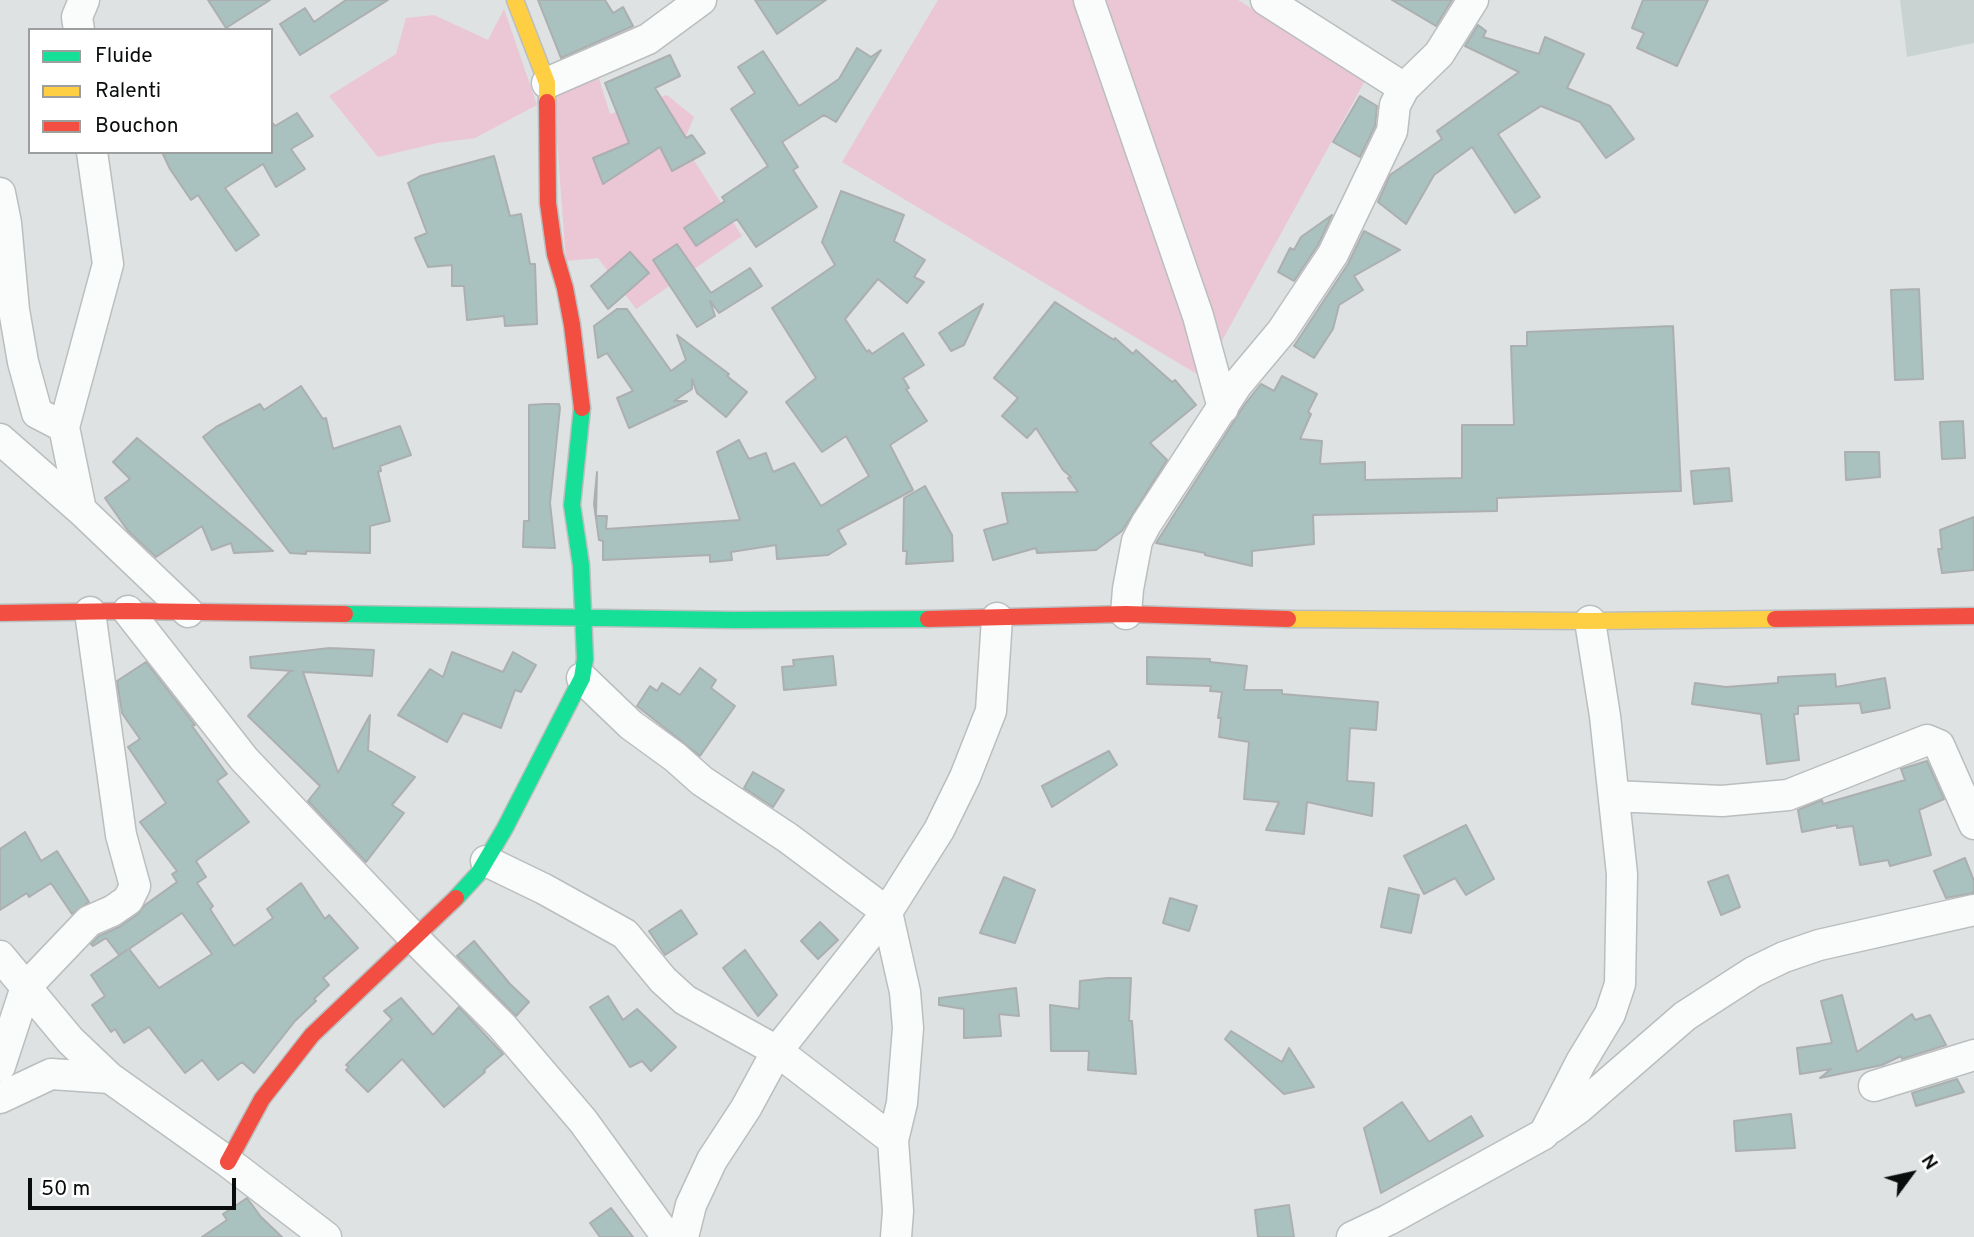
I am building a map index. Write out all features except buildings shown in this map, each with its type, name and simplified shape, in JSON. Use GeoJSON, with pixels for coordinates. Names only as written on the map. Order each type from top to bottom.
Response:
{"type":"FeatureCollection","features":[{"type":"Feature","properties":{"kind":"street"},"geometry":{"type":"LineString","coordinates":[[79,28],[77,17],[84,0]]}},
{"type":"Feature","properties":{"kind":"street"},"geometry":{"type":"LineString","coordinates":[[228,1162],[251,1117],[312,1035],[442,914],[486,861],[582,678],[585,660],[580,565],[572,505],[582,408],[572,325],[555,254],[548,203],[547,83],[516,0]]}},
{"type":"Feature","properties":{"kind":"street"},"geometry":{"type":"LineString","coordinates":[[547,83],[648,39],[702,0]]}},
{"type":"Feature","properties":{"kind":"street"},"geometry":{"type":"LineString","coordinates":[[1089,0],[1198,316],[1223,408]]}},
{"type":"Feature","properties":{"kind":"street"},"geometry":{"type":"LineString","coordinates":[[1266,0],[1404,88]]}},
{"type":"Feature","properties":{"kind":"street"},"geometry":{"type":"LineString","coordinates":[[1126,614],[1137,541],[1155,509],[1236,386],[1282,331],[1333,254],[1392,131],[1395,105],[1404,88],[1439,54],[1473,0]]}},
{"type":"Feature","properties":{"kind":"street"},"geometry":{"type":"LineString","coordinates":[[81,510],[64,427],[108,264],[93,154]]}},
{"type":"Feature","properties":{"kind":"street"},"geometry":{"type":"LineString","coordinates":[[0,193],[23,362],[37,413],[64,427]]}},
{"type":"Feature","properties":{"kind":"street"},"geometry":{"type":"LineString","coordinates":[[0,439],[81,510],[188,612]]}},
{"type":"Feature","properties":{"kind":"street"},"geometry":{"type":"LineString","coordinates":[[128,611],[244,759],[414,938],[502,1026],[583,1121],[667,1237]]}},
{"type":"Feature","properties":{"kind":"street"},"geometry":{"type":"LineString","coordinates":[[0,613],[128,611],[734,621],[1126,614],[1239,619],[1590,621],[1974,617]]}},
{"type":"Feature","properties":{"kind":"street"},"geometry":{"type":"LineString","coordinates":[[0,1066],[26,987],[89,921],[128,900],[135,886],[121,835],[90,612]]}},
{"type":"Feature","properties":{"kind":"street"},"geometry":{"type":"LineString","coordinates":[[683,1237],[691,1205],[712,1160],[746,1108],[777,1051],[887,912],[939,830],[965,777],[991,711],[997,618]]}},
{"type":"Feature","properties":{"kind":"street"},"geometry":{"type":"LineString","coordinates":[[1544,1134],[1581,1062],[1610,1014],[1619,984],[1622,874],[1605,716],[1590,621]]}},
{"type":"Feature","properties":{"kind":"street"},"geometry":{"type":"LineString","coordinates":[[582,678],[631,726],[675,757],[702,781],[788,838],[887,912],[905,992],[908,1028],[902,1103],[893,1140],[898,1211],[896,1237]]}},
{"type":"Feature","properties":{"kind":"street"},"geometry":{"type":"LineString","coordinates":[[1614,796],[1721,801],[1788,795],[1927,740],[1939,745],[1942,750],[1974,824]]}},
{"type":"Feature","properties":{"kind":"street"},"geometry":{"type":"LineString","coordinates":[[486,861],[544,889],[625,934],[663,980],[685,1000],[777,1051],[893,1140]]}},
{"type":"Feature","properties":{"kind":"street"},"geometry":{"type":"LineString","coordinates":[[1352,1237],[1544,1134],[1685,1016],[1753,972],[1784,957],[1819,945],[1974,910]]}},
{"type":"Feature","properties":{"kind":"street"},"geometry":{"type":"LineString","coordinates":[[0,956],[70,1040],[110,1077],[326,1237]]}},
{"type":"Feature","properties":{"kind":"street"},"geometry":{"type":"LineString","coordinates":[[1874,1086],[1974,1055]]}},
{"type":"Feature","properties":{"kind":"street"},"geometry":{"type":"LineString","coordinates":[[0,1098],[51,1074],[110,1077]]}},
{"type":"Feature","properties":{"kind":"shaded area"},"geometry":{"type":"Polygon","coordinates":[[[938,0],[1238,0],[1366,79],[1202,377],[842,162],[938,0]]]}},
{"type":"Feature","properties":{"kind":"shaded area"},"geometry":{"type":"Polygon","coordinates":[[[1900,0],[1974,0],[1974,43],[1907,57],[1900,0]]]}},
{"type":"Feature","properties":{"kind":"shaded area"},"geometry":{"type":"Polygon","coordinates":[[[504,9],[537,105],[475,138],[437,143],[378,157],[329,96],[396,54],[406,18],[434,15],[488,40],[504,9]]]}},
{"type":"Feature","properties":{"kind":"shaded area"},"geometry":{"type":"Polygon","coordinates":[[[596,69],[610,114],[667,95],[694,117],[683,143],[742,236],[636,309],[598,258],[566,261],[553,87],[596,69]]]}},
{"type":"Feature","properties":{"kind":"traffic: fast"},"geometry":{"type":"LineString","coordinates":[[456,898],[478,874],[505,828],[582,678],[585,659],[581,565],[572,505],[582,408]]}},
{"type":"Feature","properties":{"kind":"traffic: fast"},"geometry":{"type":"LineString","coordinates":[[345,614],[734,620],[928,619]]}},
{"type":"Feature","properties":{"kind":"traffic: slow"},"geometry":{"type":"LineString","coordinates":[[515,0],[547,83],[547,102]]}},
{"type":"Feature","properties":{"kind":"traffic: slow"},"geometry":{"type":"LineString","coordinates":[[1288,619],[1775,619]]}},
{"type":"Feature","properties":{"kind":"traffic: jam"},"geometry":{"type":"LineString","coordinates":[[547,102],[548,203],[555,254],[572,325],[582,408]]}},
{"type":"Feature","properties":{"kind":"traffic: jam"},"geometry":{"type":"LineString","coordinates":[[0,613],[128,611],[345,614]]}},
{"type":"Feature","properties":{"kind":"traffic: jam"},"geometry":{"type":"LineString","coordinates":[[928,619],[1126,614],[1288,619]]}},
{"type":"Feature","properties":{"kind":"traffic: jam"},"geometry":{"type":"LineString","coordinates":[[1775,619],[1974,616]]}},
{"type":"Feature","properties":{"kind":"traffic: jam"},"geometry":{"type":"LineString","coordinates":[[228,1162],[262,1099],[312,1035],[456,898]]}}]}
